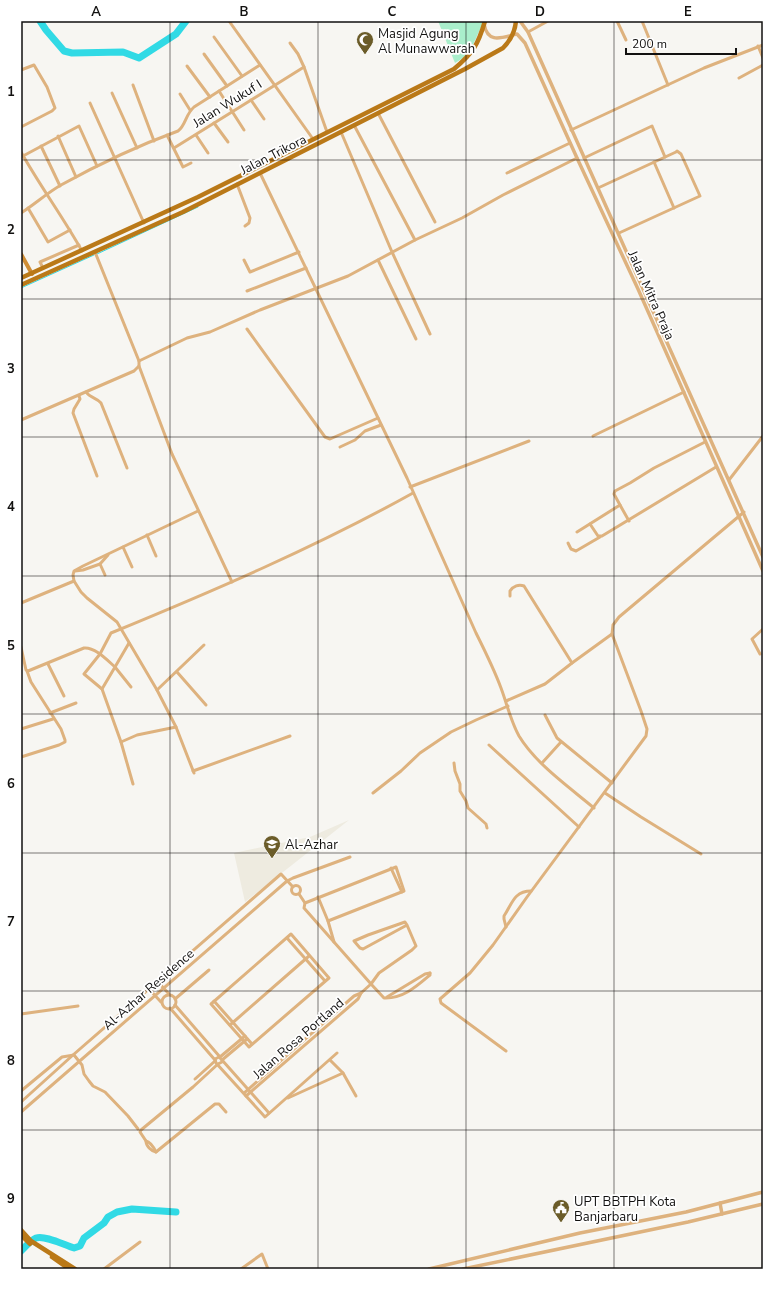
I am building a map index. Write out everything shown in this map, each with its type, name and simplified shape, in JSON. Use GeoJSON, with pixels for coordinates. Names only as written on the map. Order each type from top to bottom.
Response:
{"type":"FeatureCollection","features":[{"type":"Feature","properties":{"kind":"main road","name":"Jalan Trikora"},"geometry":{"type":"LineString","coordinates":[[21,285],[183,212],[465,69],[503,48],[513,35],[516,21]]}},
{"type":"Feature","properties":{"kind":"main road","name":"Jalan Trikora"},"geometry":{"type":"LineString","coordinates":[[21,278],[144,223],[454,69],[467,58],[476,45],[485,22]]}},
{"type":"Feature","properties":{"kind":"main road"},"geometry":{"type":"LineString","coordinates":[[408,91],[410,97]]}},
{"type":"Feature","properties":{"kind":"main road"},"geometry":{"type":"LineString","coordinates":[[272,160],[275,165]]}},
{"type":"Feature","properties":{"kind":"main road"},"geometry":{"type":"LineString","coordinates":[[100,243],[102,249]]}},
{"type":"Feature","properties":{"kind":"main road"},"geometry":{"type":"LineString","coordinates":[[21,254],[32,274]]}},
{"type":"Feature","properties":{"kind":"main road"},"geometry":{"type":"LineString","coordinates":[[21,1230],[30,1242]]}},
{"type":"Feature","properties":{"kind":"main road"},"geometry":{"type":"LineString","coordinates":[[21,1235],[75,1269]]}},
{"type":"Feature","properties":{"kind":"main road"},"geometry":{"type":"LineString","coordinates":[[36,1245],[69,1269]]}},
{"type":"Feature","properties":{"kind":"street"},"geometry":{"type":"LineString","coordinates":[[229,21],[313,139]]}},
{"type":"Feature","properties":{"kind":"street","name":"Jalan Mitra Praja"},"geometry":{"type":"LineString","coordinates":[[520,21],[528,32],[763,557]]}},
{"type":"Feature","properties":{"kind":"street"},"geometry":{"type":"LineString","coordinates":[[528,32],[548,21]]}},
{"type":"Feature","properties":{"kind":"street"},"geometry":{"type":"LineString","coordinates":[[617,21],[626,40]]}},
{"type":"Feature","properties":{"kind":"street"},"geometry":{"type":"LineString","coordinates":[[642,21],[668,85]]}},
{"type":"Feature","properties":{"kind":"street"},"geometry":{"type":"LineString","coordinates":[[485,22],[487,32],[492,36],[500,38],[513,35]]}},
{"type":"Feature","properties":{"kind":"street","name":"Jalan Mitra Praja"},"geometry":{"type":"LineString","coordinates":[[513,35],[517,34],[525,43],[622,253],[763,571]]}},
{"type":"Feature","properties":{"kind":"street"},"geometry":{"type":"LineString","coordinates":[[214,36],[242,76]]}},
{"type":"Feature","properties":{"kind":"street"},"geometry":{"type":"LineString","coordinates":[[290,43],[298,54],[304,67],[327,132]]}},
{"type":"Feature","properties":{"kind":"street"},"geometry":{"type":"LineString","coordinates":[[571,130],[704,68],[763,45]]}},
{"type":"Feature","properties":{"kind":"street"},"geometry":{"type":"LineString","coordinates":[[758,46],[763,58]]}},
{"type":"Feature","properties":{"kind":"street"},"geometry":{"type":"LineString","coordinates":[[204,54],[227,86]]}},
{"type":"Feature","properties":{"kind":"street"},"geometry":{"type":"LineString","coordinates":[[21,70],[34,65],[47,87],[55,108],[52,111],[21,126]]}},
{"type":"Feature","properties":{"kind":"street"},"geometry":{"type":"LineString","coordinates":[[21,212],[60,186],[97,166],[180,129],[190,110],[260,65]]}},
{"type":"Feature","properties":{"kind":"street"},"geometry":{"type":"LineString","coordinates":[[739,78],[763,65]]}},
{"type":"Feature","properties":{"kind":"street"},"geometry":{"type":"LineString","coordinates":[[187,66],[210,97]]}},
{"type":"Feature","properties":{"kind":"street","name":"Jalan Wukuf I"},"geometry":{"type":"LineString","coordinates":[[174,148],[304,67]]}},
{"type":"Feature","properties":{"kind":"street"},"geometry":{"type":"LineString","coordinates":[[133,85],[154,141]]}},
{"type":"Feature","properties":{"kind":"street"},"geometry":{"type":"LineString","coordinates":[[112,92],[137,148]]}},
{"type":"Feature","properties":{"kind":"street"},"geometry":{"type":"LineString","coordinates":[[219,92],[244,130]]}},
{"type":"Feature","properties":{"kind":"street"},"geometry":{"type":"LineString","coordinates":[[180,94],[190,110]]}},
{"type":"Feature","properties":{"kind":"street"},"geometry":{"type":"LineString","coordinates":[[251,100],[264,119]]}},
{"type":"Feature","properties":{"kind":"street"},"geometry":{"type":"LineString","coordinates":[[90,102],[144,223]]}},
{"type":"Feature","properties":{"kind":"street"},"geometry":{"type":"LineString","coordinates":[[378,113],[435,222]]}},
{"type":"Feature","properties":{"kind":"street"},"geometry":{"type":"LineString","coordinates":[[214,122],[228,142]]}},
{"type":"Feature","properties":{"kind":"street"},"geometry":{"type":"LineString","coordinates":[[354,125],[415,240]]}},
{"type":"Feature","properties":{"kind":"street"},"geometry":{"type":"LineString","coordinates":[[82,251],[22,154],[79,126],[97,166]]}},
{"type":"Feature","properties":{"kind":"street"},"geometry":{"type":"LineString","coordinates":[[584,158],[652,126],[665,157]]}},
{"type":"Feature","properties":{"kind":"street"},"geometry":{"type":"LineString","coordinates":[[341,132],[392,252],[430,334]]}},
{"type":"Feature","properties":{"kind":"street"},"geometry":{"type":"LineString","coordinates":[[196,134],[208,152]]}},
{"type":"Feature","properties":{"kind":"street"},"geometry":{"type":"LineString","coordinates":[[167,135],[183,167],[191,162]]}},
{"type":"Feature","properties":{"kind":"street"},"geometry":{"type":"LineString","coordinates":[[58,136],[76,177]]}},
{"type":"Feature","properties":{"kind":"street"},"geometry":{"type":"LineString","coordinates":[[507,173],[570,143]]}},
{"type":"Feature","properties":{"kind":"street"},"geometry":{"type":"LineString","coordinates":[[41,146],[60,186]]}},
{"type":"Feature","properties":{"kind":"street"},"geometry":{"type":"LineString","coordinates":[[598,188],[677,151],[679,152],[700,196],[619,233]]}},
{"type":"Feature","properties":{"kind":"street"},"geometry":{"type":"LineString","coordinates":[[139,361],[194,335],[210,332],[362,269],[415,240],[462,218],[577,158]]}},
{"type":"Feature","properties":{"kind":"street"},"geometry":{"type":"LineString","coordinates":[[654,162],[674,208]]}},
{"type":"Feature","properties":{"kind":"street"},"geometry":{"type":"LineString","coordinates":[[260,172],[378,418],[476,633],[488,656],[506,700],[516,730],[526,746],[542,763],[594,808]]}},
{"type":"Feature","properties":{"kind":"street"},"geometry":{"type":"LineString","coordinates":[[237,184],[250,218],[249,223],[245,226]]}},
{"type":"Feature","properties":{"kind":"street"},"geometry":{"type":"LineString","coordinates":[[28,208],[48,242],[70,230]]}},
{"type":"Feature","properties":{"kind":"street"},"geometry":{"type":"LineString","coordinates":[[43,268],[40,262],[79,244]]}},
{"type":"Feature","properties":{"kind":"street"},"geometry":{"type":"LineString","coordinates":[[95,252],[139,361],[139,366],[172,454],[232,582]]}},
{"type":"Feature","properties":{"kind":"street"},"geometry":{"type":"LineString","coordinates":[[246,274],[298,252]]}},
{"type":"Feature","properties":{"kind":"street"},"geometry":{"type":"LineString","coordinates":[[244,260],[250,272]]}},
{"type":"Feature","properties":{"kind":"street"},"geometry":{"type":"LineString","coordinates":[[378,260],[416,339]]}},
{"type":"Feature","properties":{"kind":"street"},"geometry":{"type":"LineString","coordinates":[[247,291],[306,268]]}},
{"type":"Feature","properties":{"kind":"street"},"geometry":{"type":"LineString","coordinates":[[248,329],[325,437],[330,439],[378,418]]}},
{"type":"Feature","properties":{"kind":"street"},"geometry":{"type":"LineString","coordinates":[[21,420],[134,371],[139,366]]}},
{"type":"Feature","properties":{"kind":"street"},"geometry":{"type":"LineString","coordinates":[[86,392],[89,396],[101,403],[127,468]]}},
{"type":"Feature","properties":{"kind":"street"},"geometry":{"type":"LineString","coordinates":[[593,436],[684,392]]}},
{"type":"Feature","properties":{"kind":"street"},"geometry":{"type":"LineString","coordinates":[[79,396],[80,399],[73,412],[97,476]]}},
{"type":"Feature","properties":{"kind":"street"},"geometry":{"type":"LineString","coordinates":[[340,447],[355,440],[362,433],[381,425]]}},
{"type":"Feature","properties":{"kind":"street"},"geometry":{"type":"LineString","coordinates":[[729,480],[763,436]]}},
{"type":"Feature","properties":{"kind":"street"},"geometry":{"type":"LineString","coordinates":[[410,487],[529,441]]}},
{"type":"Feature","properties":{"kind":"street"},"geometry":{"type":"LineString","coordinates":[[629,521],[614,494],[615,491],[654,468],[705,442]]}},
{"type":"Feature","properties":{"kind":"street"},"geometry":{"type":"LineString","coordinates":[[568,543],[571,549],[576,551],[629,521],[716,467]]}},
{"type":"Feature","properties":{"kind":"street"},"geometry":{"type":"LineString","coordinates":[[133,784],[121,742],[102,689],[84,674],[100,654],[111,633],[232,582],[316,544],[413,493]]}},
{"type":"Feature","properties":{"kind":"street"},"geometry":{"type":"LineString","coordinates":[[577,532],[620,505]]}},
{"type":"Feature","properties":{"kind":"street"},"geometry":{"type":"LineString","coordinates":[[74,571],[198,512]]}},
{"type":"Feature","properties":{"kind":"street"},"geometry":{"type":"LineString","coordinates":[[506,1051],[439,1000],[476,967],[645,739],[647,732],[641,711],[612,634],[613,625],[619,617],[744,512]]}},
{"type":"Feature","properties":{"kind":"street"},"geometry":{"type":"LineString","coordinates":[[590,524],[600,537]]}},
{"type":"Feature","properties":{"kind":"street"},"geometry":{"type":"LineString","coordinates":[[147,535],[156,556]]}},
{"type":"Feature","properties":{"kind":"street"},"geometry":{"type":"LineString","coordinates":[[123,547],[132,567]]}},
{"type":"Feature","properties":{"kind":"street"},"geometry":{"type":"LineString","coordinates":[[74,571],[83,570],[100,564],[109,554]]}},
{"type":"Feature","properties":{"kind":"street"},"geometry":{"type":"LineString","coordinates":[[100,564],[105,575]]}},
{"type":"Feature","properties":{"kind":"street"},"geometry":{"type":"LineString","coordinates":[[74,571],[74,581],[81,592],[115,620],[129,643],[157,690],[176,727],[194,772],[290,736]]}},
{"type":"Feature","properties":{"kind":"street"},"geometry":{"type":"LineString","coordinates":[[21,604],[74,581]]}},
{"type":"Feature","properties":{"kind":"street"},"geometry":{"type":"LineString","coordinates":[[510,596],[510,591],[514,587],[519,585],[524,586],[572,663]]}},
{"type":"Feature","properties":{"kind":"street"},"geometry":{"type":"LineString","coordinates":[[760,654],[752,639],[763,630]]}},
{"type":"Feature","properties":{"kind":"street"},"geometry":{"type":"LineString","coordinates":[[506,700],[545,684],[612,634]]}},
{"type":"Feature","properties":{"kind":"street"},"geometry":{"type":"LineString","coordinates":[[102,689],[129,643]]}},
{"type":"Feature","properties":{"kind":"street"},"geometry":{"type":"LineString","coordinates":[[157,690],[204,645]]}},
{"type":"Feature","properties":{"kind":"street"},"geometry":{"type":"LineString","coordinates":[[21,647],[31,682],[66,740],[59,745],[21,757]]}},
{"type":"Feature","properties":{"kind":"street"},"geometry":{"type":"LineString","coordinates":[[27,671],[33,670],[87,648],[100,654],[115,667],[131,687]]}},
{"type":"Feature","properties":{"kind":"street"},"geometry":{"type":"LineString","coordinates":[[48,664],[64,696]]}},
{"type":"Feature","properties":{"kind":"street"},"geometry":{"type":"LineString","coordinates":[[177,672],[206,705]]}},
{"type":"Feature","properties":{"kind":"street"},"geometry":{"type":"LineString","coordinates":[[50,713],[76,703]]}},
{"type":"Feature","properties":{"kind":"street"},"geometry":{"type":"LineString","coordinates":[[373,793],[401,771],[420,753],[451,732],[508,706]]}},
{"type":"Feature","properties":{"kind":"street"},"geometry":{"type":"LineString","coordinates":[[545,715],[554,734],[561,742],[612,783]]}},
{"type":"Feature","properties":{"kind":"street"},"geometry":{"type":"LineString","coordinates":[[21,729],[53,718]]}},
{"type":"Feature","properties":{"kind":"street"},"geometry":{"type":"LineString","coordinates":[[121,742],[137,736],[176,727]]}},
{"type":"Feature","properties":{"kind":"street"},"geometry":{"type":"LineString","coordinates":[[542,763],[561,742]]}},
{"type":"Feature","properties":{"kind":"street"},"geometry":{"type":"LineString","coordinates":[[489,745],[579,827]]}},
{"type":"Feature","properties":{"kind":"street"},"geometry":{"type":"LineString","coordinates":[[454,763],[455,771],[460,784],[460,791],[465,798],[468,808],[486,824],[487,828]]}},
{"type":"Feature","properties":{"kind":"street"},"geometry":{"type":"LineString","coordinates":[[605,793],[701,854]]}},
{"type":"Feature","properties":{"kind":"street","name":"Al-Azhar Residence"},"geometry":{"type":"LineString","coordinates":[[21,1112],[287,881],[350,857]]}},
{"type":"Feature","properties":{"kind":"street"},"geometry":{"type":"LineString","coordinates":[[305,903],[395,867],[397,868],[404,891],[402,892]]}},
{"type":"Feature","properties":{"kind":"street"},"geometry":{"type":"LineString","coordinates":[[391,868],[402,892]]}},
{"type":"Feature","properties":{"kind":"street","name":"Al-Azhar Residence"},"geometry":{"type":"LineString","coordinates":[[21,1102],[78,1050],[281,874],[287,881]]}},
{"type":"Feature","properties":{"kind":"street"},"geometry":{"type":"LineString","coordinates":[[287,881],[293,887],[293,893],[299,894],[305,903],[305,909],[371,984],[386,998]]}},
{"type":"Feature","properties":{"kind":"street"},"geometry":{"type":"LineString","coordinates":[[293,887],[297,885],[300,887],[301,890],[299,894]]}},
{"type":"Feature","properties":{"kind":"street"},"geometry":{"type":"LineString","coordinates":[[506,927],[504,916],[515,897],[524,891],[531,891]]}},
{"type":"Feature","properties":{"kind":"street"},"geometry":{"type":"LineString","coordinates":[[328,921],[402,892]]}},
{"type":"Feature","properties":{"kind":"street"},"geometry":{"type":"LineString","coordinates":[[318,897],[328,921],[335,944]]}},
{"type":"Feature","properties":{"kind":"street"},"geometry":{"type":"LineString","coordinates":[[405,922],[407,925],[363,949],[354,942],[368,935],[405,922]]}},
{"type":"Feature","properties":{"kind":"street","name":"Jalan Rosa Portland"},"geometry":{"type":"LineString","coordinates":[[245,1095],[358,999],[361,993],[371,984],[379,973],[416,948],[407,925]]}},
{"type":"Feature","properties":{"kind":"street"},"geometry":{"type":"LineString","coordinates":[[291,934],[329,978],[249,1047],[244,1038],[211,1004],[287,938],[291,934]]}},
{"type":"Feature","properties":{"kind":"street"},"geometry":{"type":"LineString","coordinates":[[287,938],[325,981]]}},
{"type":"Feature","properties":{"kind":"street"},"geometry":{"type":"LineString","coordinates":[[231,1024],[310,956]]}},
{"type":"Feature","properties":{"kind":"street"},"geometry":{"type":"LineString","coordinates":[[175,999],[209,970]]}},
{"type":"Feature","properties":{"kind":"street"},"geometry":{"type":"LineString","coordinates":[[430,973],[430,975],[408,992],[386,998],[425,974],[430,973]]}},
{"type":"Feature","properties":{"kind":"street"},"geometry":{"type":"LineString","coordinates":[[158,982],[169,994],[173,996],[175,999],[175,1005],[269,1113]]}},
{"type":"Feature","properties":{"kind":"street"},"geometry":{"type":"LineString","coordinates":[[149,989],[165,1008],[170,1008],[175,1005]]}},
{"type":"Feature","properties":{"kind":"street"},"geometry":{"type":"LineString","coordinates":[[161,1002],[164,996],[169,994]]}},
{"type":"Feature","properties":{"kind":"street"},"geometry":{"type":"LineString","coordinates":[[21,1014],[78,1006]]}},
{"type":"Feature","properties":{"kind":"street"},"geometry":{"type":"LineString","coordinates":[[170,1008],[265,1117],[337,1053]]}},
{"type":"Feature","properties":{"kind":"street"},"geometry":{"type":"LineString","coordinates":[[178,1018],[182,1013]]}},
{"type":"Feature","properties":{"kind":"street"},"geometry":{"type":"LineString","coordinates":[[226,1112],[219,1104],[215,1104],[156,1152],[152,1152],[140,1132],[217,1062],[217,1057],[221,1058],[244,1038]]}},
{"type":"Feature","properties":{"kind":"street"},"geometry":{"type":"LineString","coordinates":[[78,1050],[84,1056]]}},
{"type":"Feature","properties":{"kind":"street"},"geometry":{"type":"LineString","coordinates":[[21,1091],[62,1057],[73,1055],[79,1061],[88,1081],[93,1086],[105,1092],[138,1129]]}},
{"type":"Feature","properties":{"kind":"street"},"geometry":{"type":"LineString","coordinates":[[195,1079],[217,1062],[222,1062],[221,1058]]}},
{"type":"Feature","properties":{"kind":"street"},"geometry":{"type":"LineString","coordinates":[[330,1060],[343,1073],[356,1096]]}},
{"type":"Feature","properties":{"kind":"street"},"geometry":{"type":"LineString","coordinates":[[285,1099],[343,1073]]}},
{"type":"Feature","properties":{"kind":"street"},"geometry":{"type":"LineString","coordinates":[[429,1269],[580,1234],[686,1212],[763,1192]]}},
{"type":"Feature","properties":{"kind":"street"},"geometry":{"type":"LineString","coordinates":[[720,1203],[722,1214]]}},
{"type":"Feature","properties":{"kind":"street"},"geometry":{"type":"LineString","coordinates":[[463,1269],[688,1222],[763,1204]]}},
{"type":"Feature","properties":{"kind":"street"},"geometry":{"type":"LineString","coordinates":[[686,1212],[688,1222]]}},
{"type":"Feature","properties":{"kind":"street"},"geometry":{"type":"LineString","coordinates":[[104,1269],[140,1242]]}},
{"type":"Feature","properties":{"kind":"street"},"geometry":{"type":"LineString","coordinates":[[242,1269],[262,1254],[268,1269]]}},
{"type":"Feature","properties":{"kind":"shaded area"},"geometry":{"type":"Polygon","coordinates":[[[349,820],[245,902],[234,853],[310,837],[349,820]]]}},
{"type":"Feature","properties":{"kind":"green space"},"geometry":{"type":"Polygon","coordinates":[[[438,21],[484,21],[469,52],[455,63],[438,21]]]}},
{"type":"Feature","properties":{"kind":"waterway"},"geometry":{"type":"LineString","coordinates":[[40,21],[64,51],[72,53],[123,52],[139,58],[176,34],[186,21]]}},
{"type":"Feature","properties":{"kind":"waterway"},"geometry":{"type":"LineString","coordinates":[[97,254],[198,207]]}},
{"type":"Feature","properties":{"kind":"waterway"},"geometry":{"type":"LineString","coordinates":[[21,288],[94,255]]}},
{"type":"Feature","properties":{"kind":"waterway"},"geometry":{"type":"LineString","coordinates":[[21,1251],[32,1240],[40,1237],[74,1248],[80,1246],[84,1238],[104,1223],[108,1217],[117,1212],[132,1209],[176,1212]]}},
{"type":"Feature","properties":{"kind":"place","name":"Masjid Agung Al Munawwarah"},"geometry":{"type":"Point","coordinates":[365,55]}},
{"type":"Feature","properties":{"kind":"place","name":"Al-Azhar"},"geometry":{"type":"Point","coordinates":[272,859]}},
{"type":"Feature","properties":{"kind":"place","name":"UPT BBTPH Kota Banjarbaru"},"geometry":{"type":"Point","coordinates":[561,1223]}}]}
